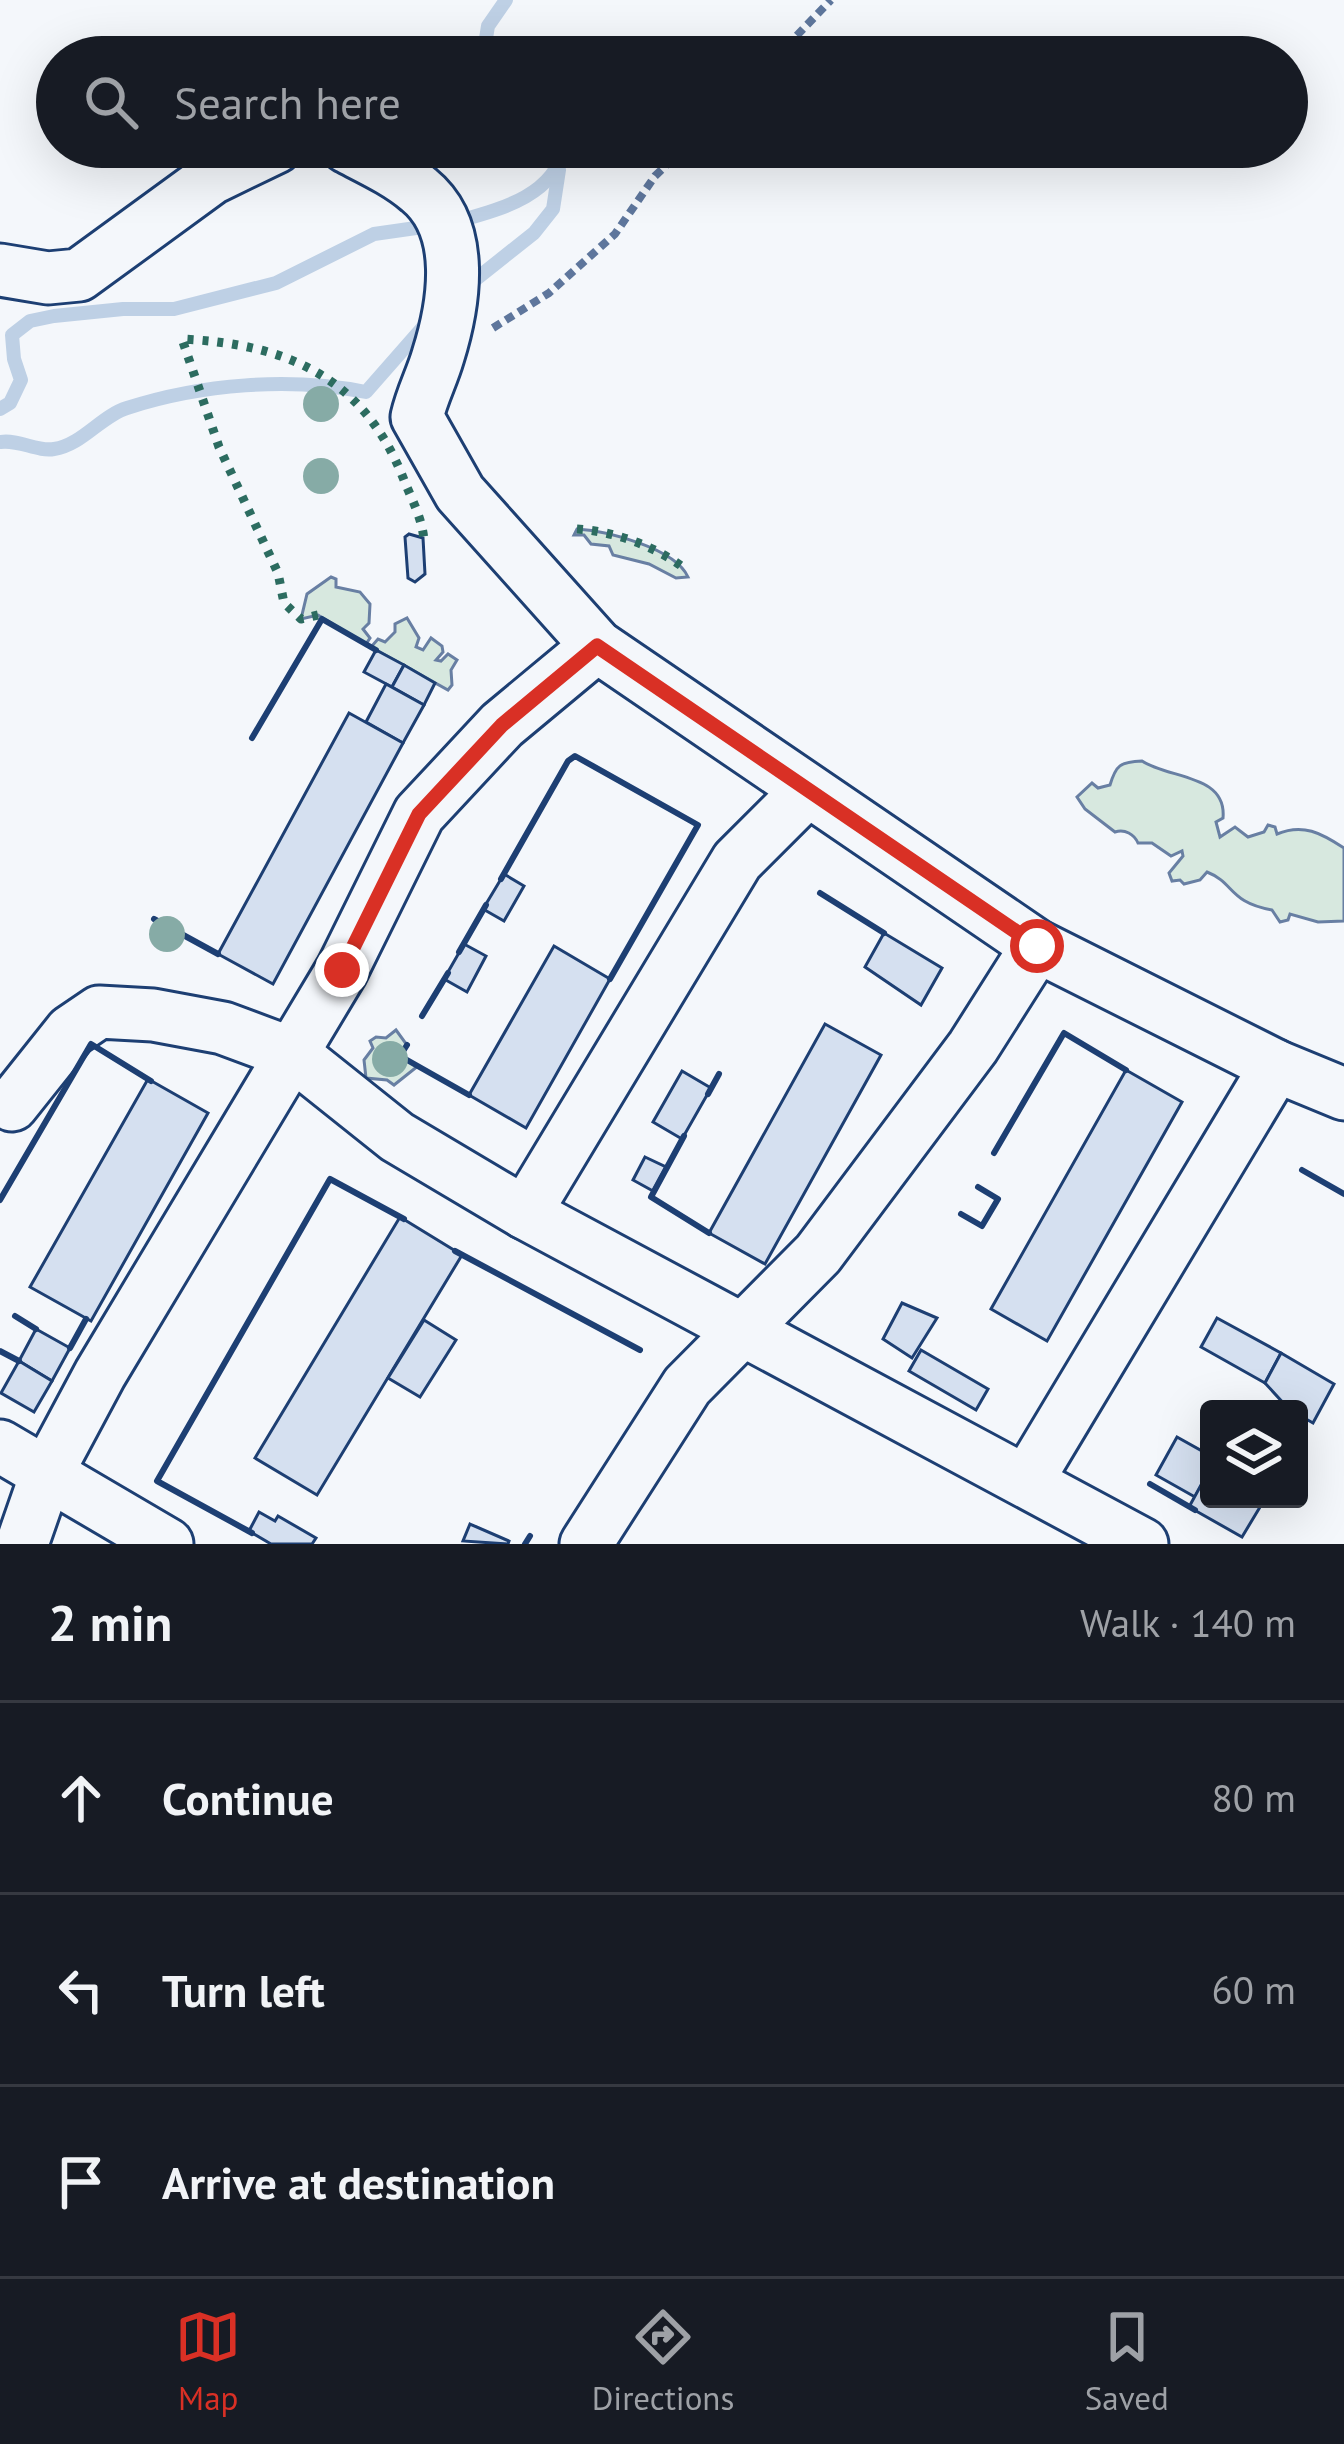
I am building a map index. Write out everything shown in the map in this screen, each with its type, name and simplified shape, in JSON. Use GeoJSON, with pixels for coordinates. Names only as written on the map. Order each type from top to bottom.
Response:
{"type":"FeatureCollection","features":[{"type":"Feature","properties":{"kind":"street"},"geometry":{"type":"LineString","coordinates":[[0,270],[48,278],[79,274],[212,178],[233,168]]}},
{"type":"Feature","properties":{"kind":"street"},"geometry":{"type":"LineString","coordinates":[[382,168],[424,193],[446,224],[454,283],[436,364],[423,386],[416,417],[460,493],[597,646],[1037,946],[1276,1066],[1344,1094]]}},
{"type":"Feature","properties":{"kind":"street"},"geometry":{"type":"LineString","coordinates":[[22,1544],[46,1475],[100,1374],[342,970],[419,814],[502,725],[597,646]]}},
{"type":"Feature","properties":{"kind":"street"},"geometry":{"type":"LineString","coordinates":[[526,1213],[737,861],[806,791]]}},
{"type":"Feature","properties":{"kind":"street"},"geometry":{"type":"LineString","coordinates":[[586,1544],[687,1386],[818,1254],[973,1047],[1037,946]]}},
{"type":"Feature","properties":{"kind":"street"},"geometry":{"type":"LineString","coordinates":[[12,1105],[71,1030],[99,1012],[154,1015],[223,1028],[293,1054],[397,1137],[526,1213],[1142,1544]]}},
{"type":"Feature","properties":{"kind":"street"},"geometry":{"type":"LineString","coordinates":[[1027,1481],[1276,1066]]}},
{"type":"Feature","properties":{"kind":"street"},"geometry":{"type":"LineString","coordinates":[[0,1445],[167,1544]]}},
{"type":"Feature","properties":{"kind":"path"},"geometry":{"type":"LineString","coordinates":[[796,36],[830,0]]}},
{"type":"Feature","properties":{"kind":"path"},"geometry":{"type":"LineString","coordinates":[[436,364],[549,293],[615,233],[663,168]]}},
{"type":"Feature","properties":{"kind":"shaded area"},"geometry":{"type":"Polygon","coordinates":[[[577,529],[622,537],[655,550],[688,577],[676,578],[649,564],[613,555],[609,546],[574,535],[577,529]]]}},
{"type":"Feature","properties":{"kind":"shaded area"},"geometry":{"type":"Polygon","coordinates":[[[331,577],[336,587],[360,592],[370,604],[369,623],[363,629],[370,638],[366,644],[318,615],[301,619],[307,594],[331,577]]]}},
{"type":"Feature","properties":{"kind":"shaded area"},"geometry":{"type":"Polygon","coordinates":[[[407,618],[419,638],[416,647],[423,650],[431,638],[442,646],[436,660],[448,654],[457,660],[448,690],[371,647],[378,639],[385,642],[395,632],[395,624],[407,618]]]}},
{"type":"Feature","properties":{"kind":"shaded area"},"geometry":{"type":"Polygon","coordinates":[[[1142,761],[1216,793],[1222,804],[1223,818],[1216,822],[1220,837],[1235,827],[1248,837],[1264,832],[1268,825],[1277,834],[1312,831],[1344,848],[1344,921],[1318,922],[1290,914],[1280,922],[1272,910],[1247,902],[1207,872],[1200,880],[1172,881],[1169,873],[1182,851],[1171,856],[1152,843],[1138,843],[1129,833],[1115,832],[1077,797],[1092,783],[1098,788],[1110,785],[1124,764],[1142,761]]]}},
{"type":"Feature","properties":{"kind":"shaded area"},"geometry":{"type":"Polygon","coordinates":[[[396,1030],[407,1045],[400,1056],[418,1066],[394,1085],[366,1078],[364,1060],[373,1048],[370,1041],[396,1030]]]}},
{"type":"Feature","properties":{"kind":"building"},"geometry":{"type":"Polygon","coordinates":[[[405,537],[423,538],[425,574],[415,582],[408,578],[405,537]]]}},
{"type":"Feature","properties":{"kind":"building"},"geometry":{"type":"Polygon","coordinates":[[[376,650],[404,665],[392,687],[364,672],[376,650]]]}},
{"type":"Feature","properties":{"kind":"building"},"geometry":{"type":"Polygon","coordinates":[[[404,665],[435,683],[424,705],[392,687],[404,665]]]}},
{"type":"Feature","properties":{"kind":"building"},"geometry":{"type":"Polygon","coordinates":[[[386,684],[424,705],[403,743],[366,722],[386,684]]]}},
{"type":"Feature","properties":{"kind":"building"},"geometry":{"type":"Polygon","coordinates":[[[349,713],[403,743],[273,984],[218,954],[349,713]]]}},
{"type":"Feature","properties":{"kind":"building"},"geometry":{"type":"Polygon","coordinates":[[[504,874],[524,886],[504,921],[483,909],[504,874]]]}},
{"type":"Feature","properties":{"kind":"building"},"geometry":{"type":"Polygon","coordinates":[[[884,933],[942,968],[921,1005],[865,967],[884,933]]]}},
{"type":"Feature","properties":{"kind":"building"},"geometry":{"type":"Polygon","coordinates":[[[464,944],[486,956],[467,992],[444,979],[464,944]]]}},
{"type":"Feature","properties":{"kind":"building"},"geometry":{"type":"Polygon","coordinates":[[[554,946],[610,979],[526,1128],[469,1095],[554,946]]]}},
{"type":"Feature","properties":{"kind":"building"},"geometry":{"type":"Polygon","coordinates":[[[825,1024],[881,1055],[765,1264],[709,1233],[825,1024]]]}},
{"type":"Feature","properties":{"kind":"building"},"geometry":{"type":"Polygon","coordinates":[[[1126,1070],[1182,1102],[1047,1341],[991,1309],[1126,1070]]]}},
{"type":"Feature","properties":{"kind":"building"},"geometry":{"type":"Polygon","coordinates":[[[682,1071],[711,1088],[682,1139],[653,1122],[682,1071]]]}},
{"type":"Feature","properties":{"kind":"building"},"geometry":{"type":"Polygon","coordinates":[[[148,1079],[208,1113],[91,1321],[30,1287],[148,1079]]]}},
{"type":"Feature","properties":{"kind":"building"},"geometry":{"type":"Polygon","coordinates":[[[645,1157],[666,1167],[653,1191],[633,1180],[645,1157]]]}},
{"type":"Feature","properties":{"kind":"building"},"geometry":{"type":"Polygon","coordinates":[[[400,1217],[462,1255],[317,1495],[255,1458],[400,1217]]]}},
{"type":"Feature","properties":{"kind":"building"},"geometry":{"type":"Polygon","coordinates":[[[902,1303],[937,1318],[912,1358],[883,1339],[902,1303]]]}},
{"type":"Feature","properties":{"kind":"building"},"geometry":{"type":"Polygon","coordinates":[[[1217,1318],[1281,1353],[1265,1383],[1201,1347],[1217,1318]]]}},
{"type":"Feature","properties":{"kind":"building"},"geometry":{"type":"Polygon","coordinates":[[[424,1320],[456,1340],[420,1397],[388,1378],[424,1320]]]}},
{"type":"Feature","properties":{"kind":"building"},"geometry":{"type":"Polygon","coordinates":[[[36,1329],[70,1348],[52,1381],[19,1361],[36,1329]]]}},
{"type":"Feature","properties":{"kind":"building"},"geometry":{"type":"Polygon","coordinates":[[[921,1350],[988,1389],[976,1410],[909,1371],[921,1350]]]}},
{"type":"Feature","properties":{"kind":"building"},"geometry":{"type":"Polygon","coordinates":[[[1281,1353],[1334,1384],[1313,1423],[1308,1420],[1308,1400],[1281,1400],[1265,1383],[1281,1353]]]}},
{"type":"Feature","properties":{"kind":"building"},"geometry":{"type":"Polygon","coordinates":[[[19,1361],[52,1381],[34,1412],[1,1393],[19,1361]]]}},
{"type":"Feature","properties":{"kind":"building"},"geometry":{"type":"Polygon","coordinates":[[[1177,1437],[1200,1450],[1200,1488],[1195,1497],[1156,1475],[1177,1437]]]}},
{"type":"Feature","properties":{"kind":"building"},"geometry":{"type":"Polygon","coordinates":[[[1200,1487],[1200,1508],[1259,1508],[1242,1537],[1189,1507],[1200,1487]]]}},
{"type":"Feature","properties":{"kind":"building"},"geometry":{"type":"Polygon","coordinates":[[[259,1512],[275,1521],[278,1516],[316,1538],[312,1544],[271,1544],[249,1531],[259,1512]]]}},
{"type":"Feature","properties":{"kind":"building"},"geometry":{"type":"Polygon","coordinates":[[[470,1524],[509,1541],[508,1544],[463,1541],[470,1524]]]}},
{"type":"Feature","properties":{"kind":"waterway"},"geometry":{"type":"LineString","coordinates":[[486,36],[506,0]]}},
{"type":"Feature","properties":{"kind":"waterway"},"geometry":{"type":"LineString","coordinates":[[452,223],[521,199],[556,168]]}},
{"type":"Feature","properties":{"kind":"waterway"},"geometry":{"type":"LineString","coordinates":[[466,287],[534,233],[553,209],[559,170]]}},
{"type":"Feature","properties":{"kind":"waterway"},"geometry":{"type":"LineString","coordinates":[[0,409],[10,403],[21,380],[12,335],[30,321],[123,309],[174,309],[276,283],[374,234],[430,226]]}},
{"type":"Feature","properties":{"kind":"waterway"},"geometry":{"type":"LineString","coordinates":[[0,442],[54,449],[74,442],[127,408],[215,388],[276,384],[366,392],[431,318]]}},
{"type":"Feature","properties":{"kind":"hedge"},"geometry":{"type":"LineString","coordinates":[[318,615],[301,619],[284,603],[278,573],[219,447],[182,339],[220,342],[288,359],[344,391],[387,445],[417,510],[424,542]]}},
{"type":"Feature","properties":{"kind":"hedge"},"geometry":{"type":"LineString","coordinates":[[577,529],[633,541],[684,568]]}},
{"type":"Feature","properties":{"kind":"wall"},"geometry":{"type":"LineString","coordinates":[[252,738],[322,619],[376,650]]}},
{"type":"Feature","properties":{"kind":"wall"},"geometry":{"type":"LineString","coordinates":[[501,879],[575,756],[698,825],[610,979]]}},
{"type":"Feature","properties":{"kind":"wall"},"geometry":{"type":"LineString","coordinates":[[820,893],[884,933]]}},
{"type":"Feature","properties":{"kind":"wall"},"geometry":{"type":"LineString","coordinates":[[459,952],[486,905]]}},
{"type":"Feature","properties":{"kind":"wall"},"geometry":{"type":"LineString","coordinates":[[154,919],[218,954]]}},
{"type":"Feature","properties":{"kind":"wall"},"geometry":{"type":"LineString","coordinates":[[422,1016],[448,973]]}},
{"type":"Feature","properties":{"kind":"wall"},"geometry":{"type":"LineString","coordinates":[[994,1153],[1064,1033],[1126,1070]]}},
{"type":"Feature","properties":{"kind":"wall"},"geometry":{"type":"LineString","coordinates":[[0,1200],[91,1044],[151,1081]]}},
{"type":"Feature","properties":{"kind":"wall"},"geometry":{"type":"LineString","coordinates":[[407,1045],[400,1056],[469,1095]]}},
{"type":"Feature","properties":{"kind":"wall"},"geometry":{"type":"LineString","coordinates":[[708,1094],[719,1074]]}},
{"type":"Feature","properties":{"kind":"wall"},"geometry":{"type":"LineString","coordinates":[[684,1136],[651,1197],[709,1233]]}},
{"type":"Feature","properties":{"kind":"wall"},"geometry":{"type":"LineString","coordinates":[[1302,1170],[1344,1194]]}},
{"type":"Feature","properties":{"kind":"wall"},"geometry":{"type":"LineString","coordinates":[[252,1533],[157,1481],[330,1179],[404,1219]]}},
{"type":"Feature","properties":{"kind":"wall"},"geometry":{"type":"LineString","coordinates":[[961,1214],[982,1226],[998,1199],[978,1187]]}},
{"type":"Feature","properties":{"kind":"wall"},"geometry":{"type":"LineString","coordinates":[[455,1251],[640,1350]]}},
{"type":"Feature","properties":{"kind":"wall"},"geometry":{"type":"LineString","coordinates":[[15,1316],[36,1329]]}},
{"type":"Feature","properties":{"kind":"wall"},"geometry":{"type":"LineString","coordinates":[[70,1348],[86,1319]]}},
{"type":"Feature","properties":{"kind":"wall"},"geometry":{"type":"LineString","coordinates":[[0,1351],[19,1361]]}},
{"type":"Feature","properties":{"kind":"wall"},"geometry":{"type":"LineString","coordinates":[[1150,1484],[1195,1510]]}},
{"type":"Feature","properties":{"kind":"wall"},"geometry":{"type":"LineString","coordinates":[[525,1544],[530,1536]]}},
{"type":"Feature","properties":{"kind":"route"},"geometry":{"type":"LineString","coordinates":[[342,970],[419,814],[502,725],[597,646],[1037,946]]}}]}
